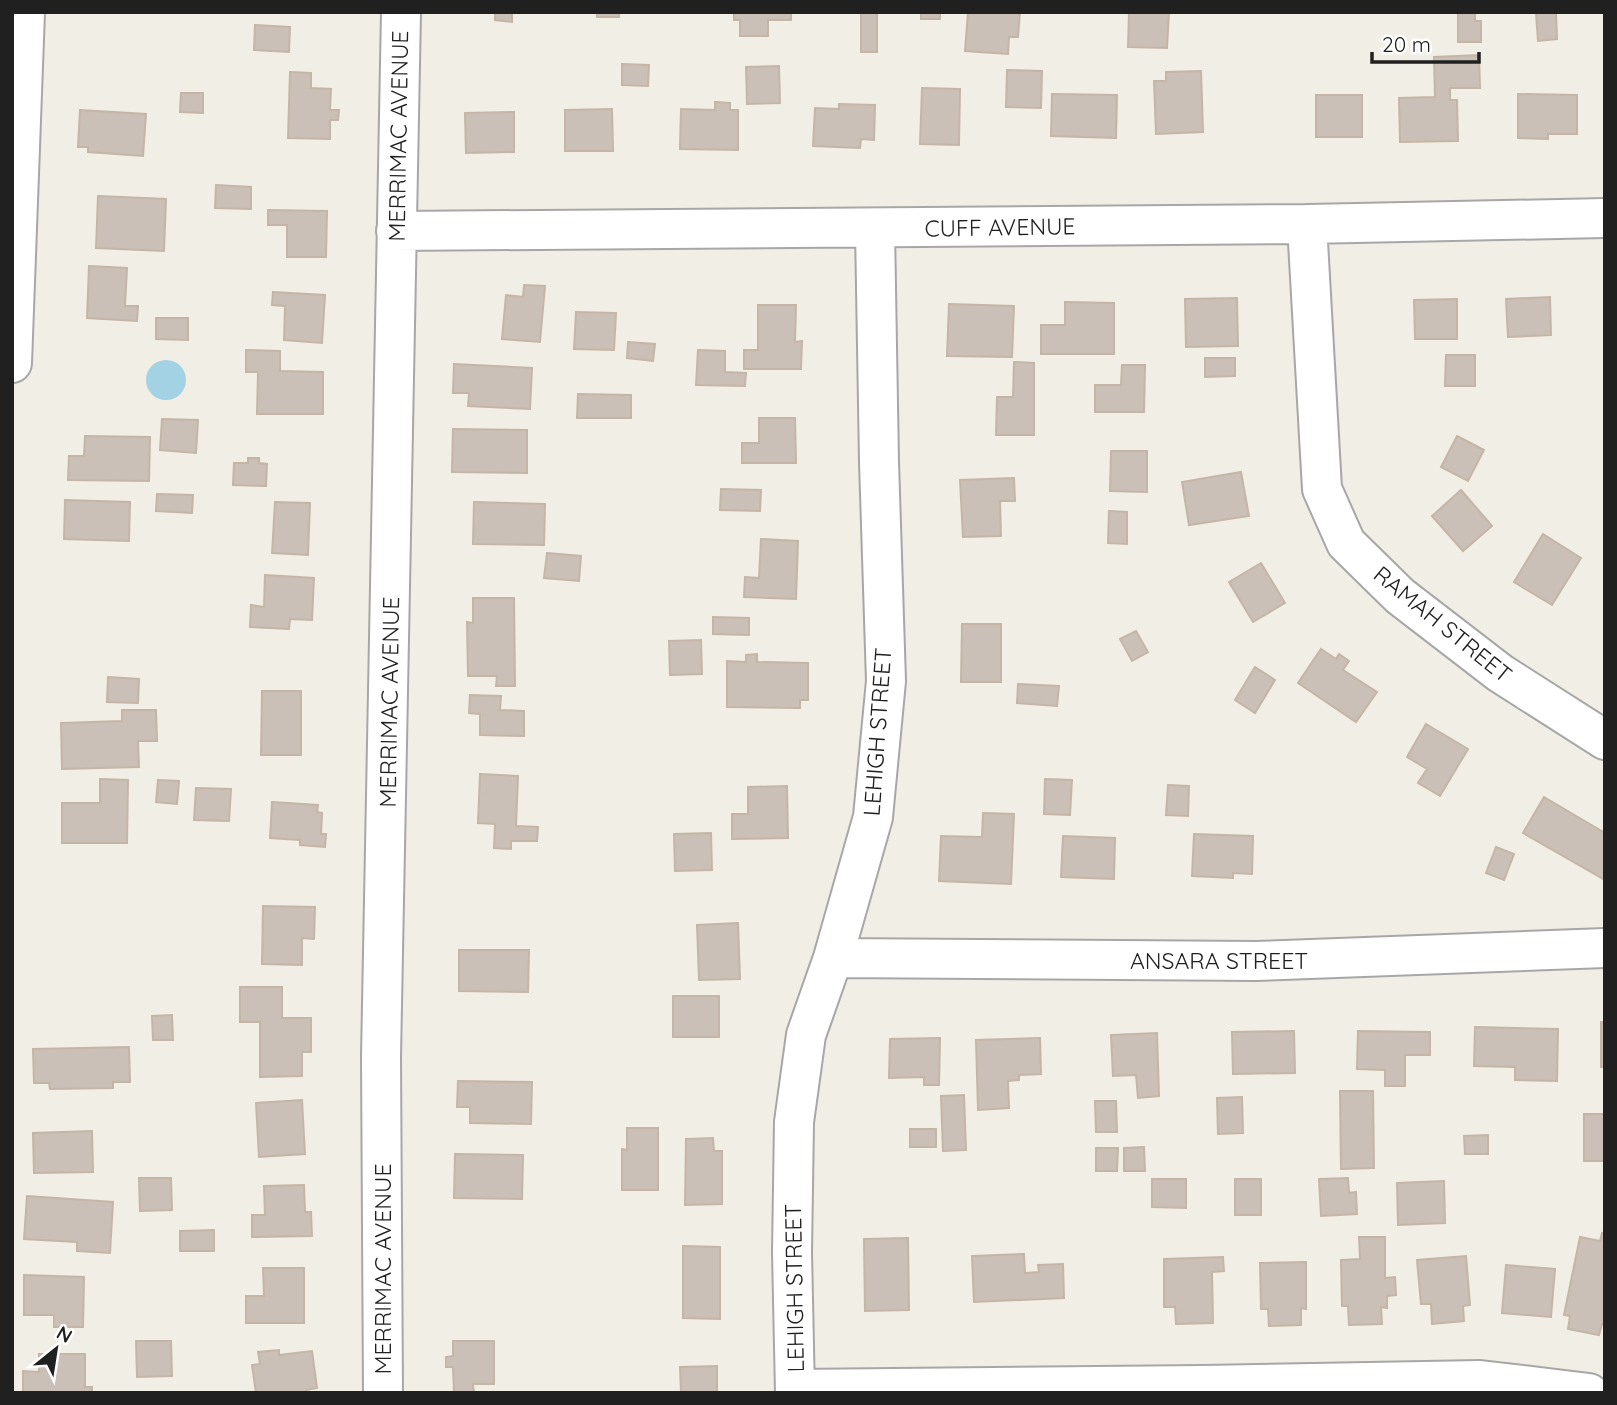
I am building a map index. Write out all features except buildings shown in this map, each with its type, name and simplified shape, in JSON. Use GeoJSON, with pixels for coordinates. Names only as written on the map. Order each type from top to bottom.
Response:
{"type":"FeatureCollection","features":[{"type":"Feature","properties":{"kind":"street"},"geometry":{"type":"LineString","coordinates":[[12,363],[25,12]]}},
{"type":"Feature","properties":{"kind":"street","name":"MERRIMAC AVENUE"},"geometry":{"type":"LineString","coordinates":[[383,1393],[381,1057],[401,12]]}},
{"type":"Feature","properties":{"kind":"street","name":"CUFF AVENUE"},"geometry":{"type":"LineString","coordinates":[[396,231],[875,229],[1605,218]]}},
{"type":"Feature","properties":{"kind":"street","name":"RAMAH STREET"},"geometry":{"type":"LineString","coordinates":[[1307,224],[1322,489],[1346,543],[1400,596],[1500,673],[1605,740]]}},
{"type":"Feature","properties":{"kind":"street","name":"LEHIGH STREET"},"geometry":{"type":"LineString","coordinates":[[795,1391],[792,1252],[794,1122],[806,1035],[833,958],[873,817],[886,681],[878,462],[875,229]]}},
{"type":"Feature","properties":{"kind":"street","name":"ANSARA STREET"},"geometry":{"type":"LineString","coordinates":[[833,958],[1256,961],[1605,948]]}},
{"type":"Feature","properties":{"kind":"street"},"geometry":{"type":"LineString","coordinates":[[795,1391],[1203,1389],[1480,1380],[1589,1393]]}},
{"type":"Feature","properties":{"kind":"water"},"geometry":{"type":"Polygon","coordinates":[[[166,360],[174,361],[180,366],[185,372],[185,388],[180,394],[174,399],[166,400],[158,399],[152,394],[147,388],[146,380],[147,372],[152,366],[158,361],[166,360]]]}}]}
